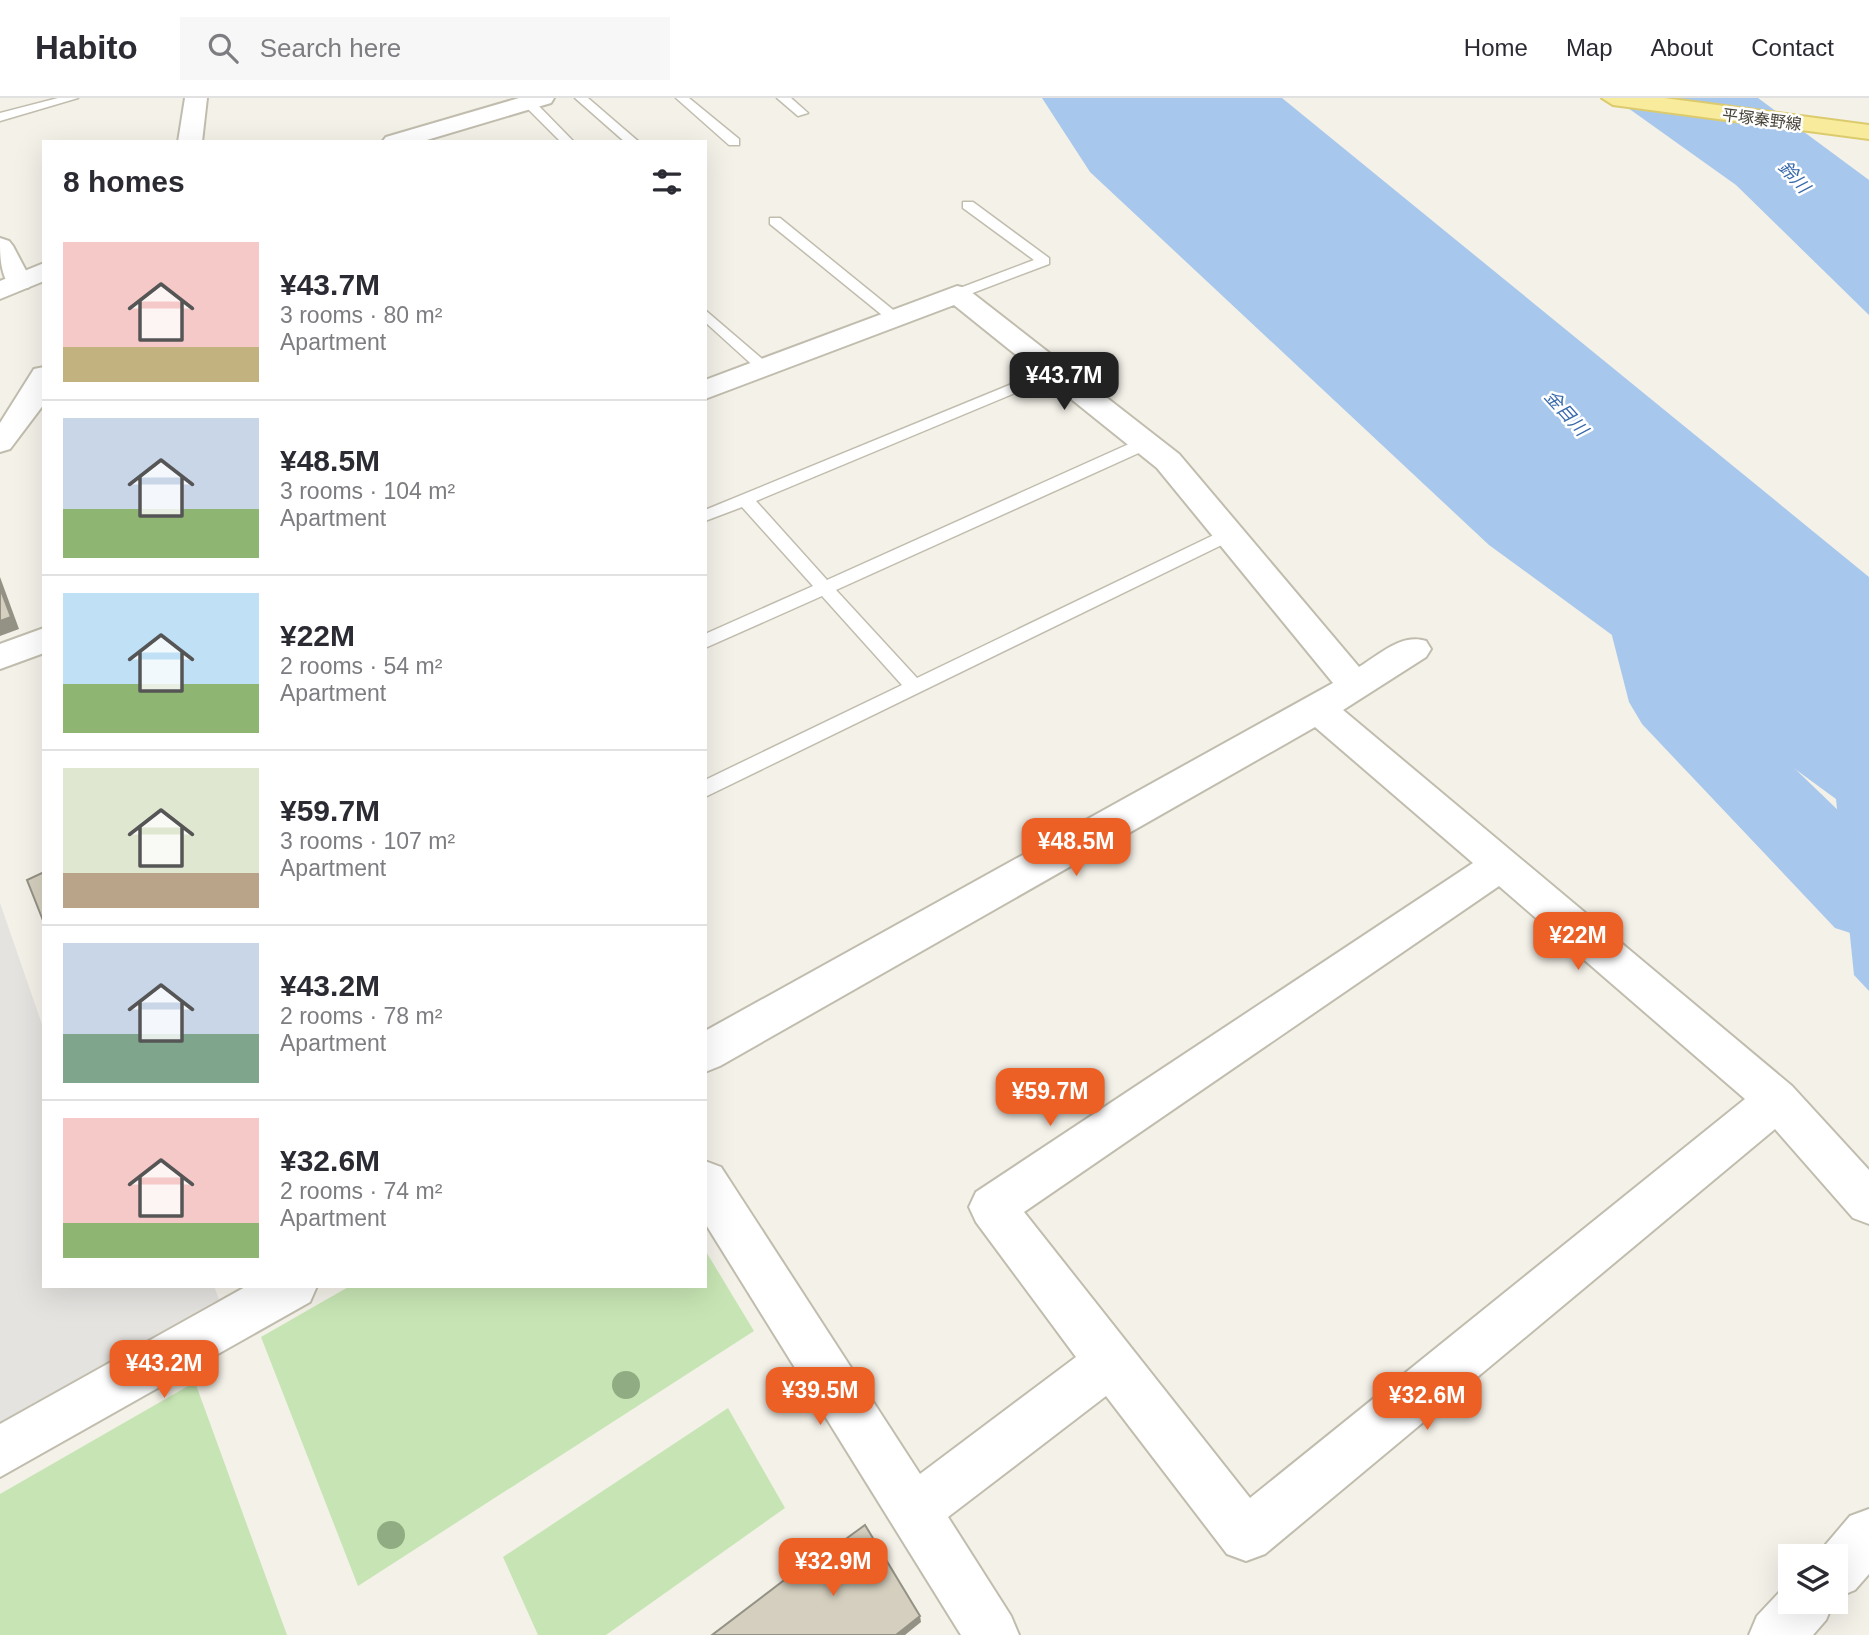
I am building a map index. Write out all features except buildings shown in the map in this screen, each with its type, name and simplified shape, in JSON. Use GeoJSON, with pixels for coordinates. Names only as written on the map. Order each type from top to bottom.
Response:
{"type":"FeatureCollection","features":[{"type":"Feature","properties":{"kind":"main road","name":"平塚秦野線"},"geometry":{"type":"LineString","coordinates":[[1613,98],[1858,131]]}},
{"type":"Feature","properties":{"kind":"street"},"geometry":{"type":"LineString","coordinates":[[190,140],[196,98]]}},
{"type":"Feature","properties":{"kind":"street"},"geometry":{"type":"LineString","coordinates":[[408,140],[535,100]]}},
{"type":"Feature","properties":{"kind":"street"},"geometry":{"type":"LineString","coordinates":[[0,246],[10,286],[42,272]]}},
{"type":"Feature","properties":{"kind":"street"},"geometry":{"type":"LineString","coordinates":[[707,389],[957,293],[1168,461],[1354,684]]}},
{"type":"Feature","properties":{"kind":"street"},"geometry":{"type":"LineString","coordinates":[[0,443],[30,403],[42,379]]}},
{"type":"Feature","properties":{"kind":"street"},"geometry":{"type":"LineString","coordinates":[[0,657],[42,641]]}},
{"type":"Feature","properties":{"kind":"street"},"geometry":{"type":"LineString","coordinates":[[707,1052],[1318,709],[1354,684],[1415,649]]}},
{"type":"Feature","properties":{"kind":"street"},"geometry":{"type":"LineString","coordinates":[[1318,709],[1777,1100],[1869,1203]]}},
{"type":"Feature","properties":{"kind":"street"},"geometry":{"type":"LineString","coordinates":[[1500,865],[992,1207],[1246,1535],[1777,1100]]}},
{"type":"Feature","properties":{"kind":"street"},"geometry":{"type":"LineString","coordinates":[[707,1185],[992,1635]]}},
{"type":"Feature","properties":{"kind":"street"},"geometry":{"type":"LineString","coordinates":[[0,1452],[289,1288]]}},
{"type":"Feature","properties":{"kind":"street"},"geometry":{"type":"LineString","coordinates":[[915,1510],[1110,1362]]}},
{"type":"Feature","properties":{"kind":"street"},"geometry":{"type":"LineString","coordinates":[[1848,1558],[1869,1535]]}},
{"type":"Feature","properties":{"kind":"street"},"geometry":{"type":"LineString","coordinates":[[1776,1635],[1795,1614]]}},
{"type":"Feature","properties":{"kind":"lane"},"geometry":{"type":"LineString","coordinates":[[0,117],[72,98]]}},
{"type":"Feature","properties":{"kind":"lane"},"geometry":{"type":"LineString","coordinates":[[581,98],[631,140]]}},
{"type":"Feature","properties":{"kind":"lane"},"geometry":{"type":"LineString","coordinates":[[682,98],[734,142]]}},
{"type":"Feature","properties":{"kind":"lane"},"geometry":{"type":"LineString","coordinates":[[783,98],[802,113]]}},
{"type":"Feature","properties":{"kind":"lane"},"geometry":{"type":"LineString","coordinates":[[535,100],[566,140]]}},
{"type":"Feature","properties":{"kind":"lane"},"geometry":{"type":"LineString","coordinates":[[957,293],[1044,261],[968,205]]}},
{"type":"Feature","properties":{"kind":"lane"},"geometry":{"type":"LineString","coordinates":[[775,221],[892,317]]}},
{"type":"Feature","properties":{"kind":"lane"},"geometry":{"type":"LineString","coordinates":[[707,316],[763,367]]}},
{"type":"Feature","properties":{"kind":"lane"},"geometry":{"type":"LineString","coordinates":[[707,515],[1053,372]]}},
{"type":"Feature","properties":{"kind":"lane"},"geometry":{"type":"LineString","coordinates":[[707,641],[1146,443]]}},
{"type":"Feature","properties":{"kind":"lane"},"geometry":{"type":"LineString","coordinates":[[745,500],[914,687]]}},
{"type":"Feature","properties":{"kind":"lane"},"geometry":{"type":"LineString","coordinates":[[707,788],[1228,535]]}},
{"type":"Feature","properties":{"kind":"green space"},"geometry":{"type":"Polygon","coordinates":[[[707,1253],[754,1331],[358,1586],[261,1337],[347,1288],[707,1288],[707,1253]]]}},
{"type":"Feature","properties":{"kind":"green space"},"geometry":{"type":"Polygon","coordinates":[[[195,1382],[287,1635],[0,1635],[0,1494],[195,1382]]]}},
{"type":"Feature","properties":{"kind":"green space"},"geometry":{"type":"Polygon","coordinates":[[[728,1408],[785,1508],[606,1635],[538,1635],[503,1557],[728,1408]]]}},
{"type":"Feature","properties":{"kind":"shaded area"},"geometry":{"type":"Polygon","coordinates":[[[0,903],[42,1024],[42,1288],[215,1288],[219,1299],[0,1422],[0,903]]]}},
{"type":"Feature","properties":{"kind":"water"},"geometry":{"type":"Polygon","coordinates":[[[1042,98],[1282,98],[1869,577],[1869,991],[1854,975],[1836,799],[1489,545],[1090,172],[1042,98]]]}},
{"type":"Feature","properties":{"kind":"water","name":"鈴川"},"geometry":{"type":"Polygon","coordinates":[[[1614,98],[1758,98],[1869,180],[1869,315],[1736,185],[1614,98]]]}},
{"type":"Feature","properties":{"kind":"waterway","name":"金目川"},"geometry":{"type":"LineString","coordinates":[[1628,546],[1672,702],[1869,900]]}}]}
